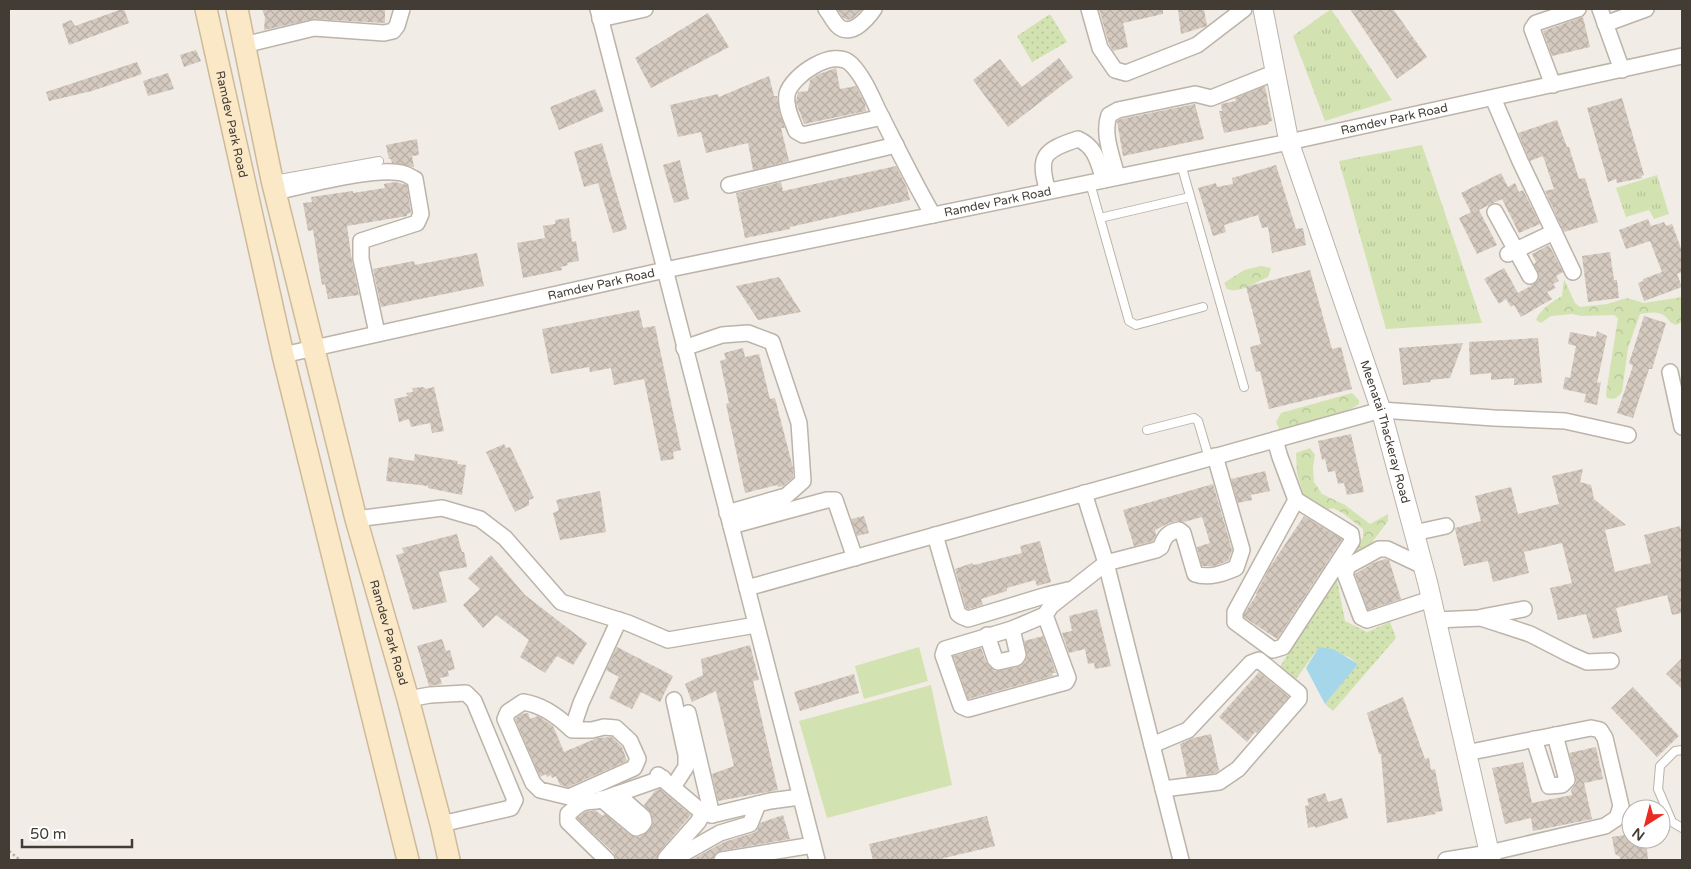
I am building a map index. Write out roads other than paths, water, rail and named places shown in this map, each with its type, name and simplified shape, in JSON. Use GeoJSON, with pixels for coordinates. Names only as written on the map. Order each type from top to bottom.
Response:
{"type":"FeatureCollection","features":[{"type":"Feature","properties":{"kind":"main road","name":"Ramdev Park Road"},"geometry":{"type":"LineString","coordinates":[[206,9],[283,354],[408,860]]}},
{"type":"Feature","properties":{"kind":"main road","name":"Ramdev Park Road"},"geometry":{"type":"LineString","coordinates":[[237,9],[274,186],[356,519],[408,699],[449,860]]}},
{"type":"Feature","properties":{"kind":"street"},"geometry":{"type":"LineString","coordinates":[[244,45],[314,28],[384,33],[393,31],[402,9]]}},
{"type":"Feature","properties":{"kind":"street"},"geometry":{"type":"LineString","coordinates":[[645,9],[599,14],[816,860]]}},
{"type":"Feature","properties":{"kind":"street"},"geometry":{"type":"LineString","coordinates":[[826,9],[838,26],[850,30],[856,28],[874,9]]}},
{"type":"Feature","properties":{"kind":"street"},"geometry":{"type":"LineString","coordinates":[[1089,9],[1100,48],[1115,70],[1126,73],[1197,45],[1244,9]]}},
{"type":"Feature","properties":{"kind":"street","name":"Meenatai Thackeray Road"},"geometry":{"type":"LineString","coordinates":[[1263,9],[1289,142],[1381,410],[1423,566],[1490,856]]}},
{"type":"Feature","properties":{"kind":"street"},"geometry":{"type":"LineString","coordinates":[[1553,85],[1532,29],[1536,23],[1578,9]]}},
{"type":"Feature","properties":{"kind":"street"},"geometry":{"type":"LineString","coordinates":[[1600,9],[1622,70]]}},
{"type":"Feature","properties":{"kind":"street"},"geometry":{"type":"LineString","coordinates":[[1605,24],[1619,13],[1646,9]]}},
{"type":"Feature","properties":{"kind":"street","name":"Ramdev Park Road"},"geometry":{"type":"LineString","coordinates":[[283,354],[664,270],[1289,142],[1682,56]]}},
{"type":"Feature","properties":{"kind":"street"},"geometry":{"type":"LineString","coordinates":[[882,117],[803,135],[796,131],[787,108],[787,95],[791,86],[800,75],[831,58],[850,62],[858,72],[882,117],[933,215]]}},
{"type":"Feature","properties":{"kind":"street"},"geometry":{"type":"LineString","coordinates":[[1104,180],[1106,122],[1109,115],[1118,110],[1195,94],[1211,98],[1276,72]]}},
{"type":"Feature","properties":{"kind":"street"},"geometry":{"type":"LineString","coordinates":[[1493,98],[1520,161],[1573,272]]}},
{"type":"Feature","properties":{"kind":"street"},"geometry":{"type":"LineString","coordinates":[[1048,192],[1042,168],[1047,154],[1055,146],[1078,139],[1087,143],[1092,148],[1104,180]]}},
{"type":"Feature","properties":{"kind":"street"},"geometry":{"type":"LineString","coordinates":[[729,184],[896,145]]}},
{"type":"Feature","properties":{"kind":"street"},"geometry":{"type":"LineString","coordinates":[[274,186],[381,172],[404,173],[415,179],[421,214],[417,222],[361,241],[360,259],[377,333]]}},
{"type":"Feature","properties":{"kind":"street"},"geometry":{"type":"LineString","coordinates":[[1494,212],[1511,253],[1530,276]]}},
{"type":"Feature","properties":{"kind":"street"},"geometry":{"type":"LineString","coordinates":[[1511,253],[1554,232]]}},
{"type":"Feature","properties":{"kind":"street"},"geometry":{"type":"LineString","coordinates":[[684,348],[722,335],[748,333],[772,342],[799,423],[804,481],[786,496],[729,519]]}},
{"type":"Feature","properties":{"kind":"street"},"geometry":{"type":"LineString","coordinates":[[1670,372],[1682,427]]}},
{"type":"Feature","properties":{"kind":"street"},"geometry":{"type":"LineString","coordinates":[[747,588],[1381,410],[1565,420],[1628,435]]}},
{"type":"Feature","properties":{"kind":"street"},"geometry":{"type":"LineString","coordinates":[[1275,440],[1296,500],[1351,534],[1352,541],[1283,647],[1273,650],[1235,622],[1235,612],[1296,500]]}},
{"type":"Feature","properties":{"kind":"street"},"geometry":{"type":"LineString","coordinates":[[1045,615],[1068,678],[1066,682],[968,709],[961,706],[943,654],[945,650],[987,635],[1012,629],[1045,615],[1051,606],[1106,563],[1156,550],[1161,547],[1164,538],[1170,532],[1179,530],[1183,534],[1195,574],[1200,576],[1220,574],[1236,568],[1242,550],[1212,457]]}},
{"type":"Feature","properties":{"kind":"street"},"geometry":{"type":"LineString","coordinates":[[1084,493],[1106,563],[1181,860]]}},
{"type":"Feature","properties":{"kind":"street"},"geometry":{"type":"LineString","coordinates":[[729,519],[835,500],[855,558]]}},
{"type":"Feature","properties":{"kind":"street"},"geometry":{"type":"LineString","coordinates":[[356,519],[442,508],[480,519],[505,538],[561,602],[619,620],[668,640],[756,625]]}},
{"type":"Feature","properties":{"kind":"street"},"geometry":{"type":"LineString","coordinates":[[1414,533],[1446,526]]}},
{"type":"Feature","properties":{"kind":"street"},"geometry":{"type":"LineString","coordinates":[[935,535],[958,614],[963,618],[1072,590]]}},
{"type":"Feature","properties":{"kind":"street"},"geometry":{"type":"LineString","coordinates":[[1423,566],[1387,549],[1379,549],[1348,566],[1345,574],[1361,617],[1367,620],[1431,599]]}},
{"type":"Feature","properties":{"kind":"street"},"geometry":{"type":"LineString","coordinates":[[1476,618],[1524,609]]}},
{"type":"Feature","properties":{"kind":"street"},"geometry":{"type":"LineString","coordinates":[[1436,620],[1481,618],[1530,634],[1587,662],[1611,661]]}},
{"type":"Feature","properties":{"kind":"street"},"geometry":{"type":"LineString","coordinates":[[572,730],[581,703],[619,620]]}},
{"type":"Feature","properties":{"kind":"street"},"geometry":{"type":"LineString","coordinates":[[987,635],[995,660],[998,662],[1016,658],[1018,655],[1012,629]]}},
{"type":"Feature","properties":{"kind":"street"},"geometry":{"type":"LineString","coordinates":[[1152,744],[1188,730],[1251,662],[1259,660],[1299,693],[1299,699],[1245,762],[1232,773],[1219,782],[1163,789]]}},
{"type":"Feature","properties":{"kind":"street"},"geometry":{"type":"LineString","coordinates":[[408,699],[466,693],[474,701],[515,800],[511,808],[441,824]]}},
{"type":"Feature","properties":{"kind":"street"},"geometry":{"type":"LineString","coordinates":[[607,860],[568,822],[568,814],[586,801],[601,799],[665,780],[686,767],[686,755],[674,700]]}},
{"type":"Feature","properties":{"kind":"street"},"geometry":{"type":"LineString","coordinates":[[523,702],[534,704],[559,717],[572,730],[592,730],[604,727],[616,728],[630,741],[638,759],[634,768],[569,797],[540,790],[533,783],[505,719],[508,712],[523,702]]}},
{"type":"Feature","properties":{"kind":"street"},"geometry":{"type":"LineString","coordinates":[[688,713],[707,814]]}},
{"type":"Feature","properties":{"kind":"street"},"geometry":{"type":"LineString","coordinates":[[1446,860],[1490,856],[1605,826],[1617,818],[1621,806],[1605,738],[1600,730],[1591,728],[1466,753]]}},
{"type":"Feature","properties":{"kind":"street"},"geometry":{"type":"LineString","coordinates":[[1534,739],[1550,786],[1562,785],[1567,780],[1554,735]]}},
{"type":"Feature","properties":{"kind":"street"},"geometry":{"type":"LineString","coordinates":[[665,780],[707,814]]}},
{"type":"Feature","properties":{"kind":"street"},"geometry":{"type":"LineString","coordinates":[[601,799],[636,828],[641,826],[644,822],[643,817],[617,794]]}},
{"type":"Feature","properties":{"kind":"street"},"geometry":{"type":"LineString","coordinates":[[663,860],[670,855],[707,814],[800,797]]}},
{"type":"Feature","properties":{"kind":"street"},"geometry":{"type":"LineString","coordinates":[[672,860],[720,833],[750,824],[758,804]]}},
{"type":"Feature","properties":{"kind":"street"},"geometry":{"type":"LineString","coordinates":[[722,860],[813,845]]}},
{"type":"Feature","properties":{"kind":"lane"},"geometry":{"type":"LineString","coordinates":[[274,186],[379,161]]}},
{"type":"Feature","properties":{"kind":"lane"},"geometry":{"type":"LineString","coordinates":[[1181,164],[1244,387]]}},
{"type":"Feature","properties":{"kind":"lane"},"geometry":{"type":"LineString","coordinates":[[1104,180],[1100,218],[1129,321],[1136,325],[1202,307]]}},
{"type":"Feature","properties":{"kind":"lane"},"geometry":{"type":"LineString","coordinates":[[1100,218],[1190,197]]}},
{"type":"Feature","properties":{"kind":"lane"},"geometry":{"type":"LineString","coordinates":[[1147,430],[1194,418],[1198,421],[1212,457]]}},
{"type":"Feature","properties":{"kind":"lane"},"geometry":{"type":"LineString","coordinates":[[1682,750],[1675,751],[1660,766],[1658,789],[1672,822],[1682,828]]}},
{"type":"Feature","properties":{"kind":"water"},"geometry":{"type":"Polygon","coordinates":[[[1319,647],[1333,649],[1358,664],[1325,704],[1306,668],[1319,647]]]}}]}
